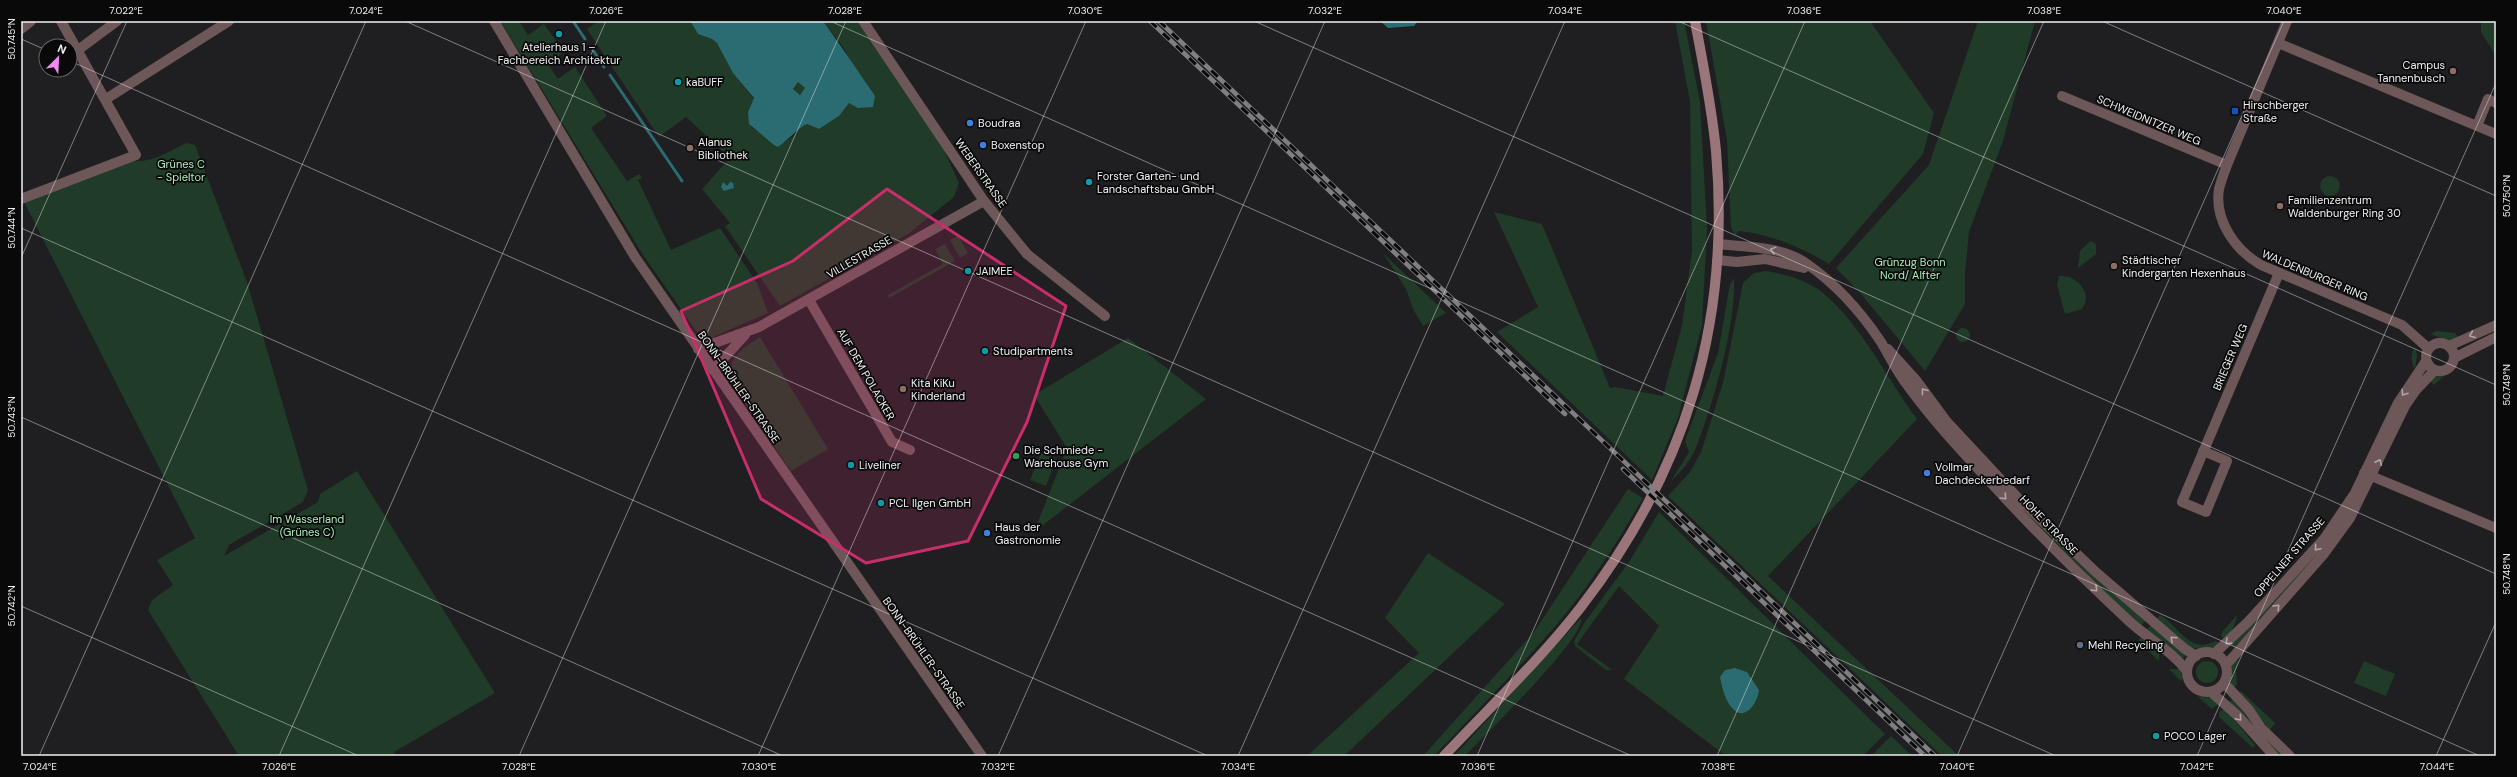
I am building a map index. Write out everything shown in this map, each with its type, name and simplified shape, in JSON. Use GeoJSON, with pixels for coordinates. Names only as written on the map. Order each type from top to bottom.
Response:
{"type":"FeatureCollection","features":[{"type":"Feature","properties":{"kind":"main road"},"geometry":{"type":"LineString","coordinates":[[1444,756],[1580,608],[1621,551],[1653,496],[1688,412],[1704,360],[1718,260],[1716,153],[1706,77],[1695,21]]}},
{"type":"Feature","properties":{"kind":"street"},"geometry":{"type":"LineString","coordinates":[[21,29],[31,21]]}},
{"type":"Feature","properties":{"kind":"street"},"geometry":{"type":"LineString","coordinates":[[61,21],[71,38]]}},
{"type":"Feature","properties":{"kind":"street"},"geometry":{"type":"LineString","coordinates":[[21,199],[136,155],[78,50],[117,21]]}},
{"type":"Feature","properties":{"kind":"street"},"geometry":{"type":"LineString","coordinates":[[106,99],[229,21]]}},
{"type":"Feature","properties":{"kind":"street","name":"BONN-BRÜHLER-STRASSE"},"geometry":{"type":"LineString","coordinates":[[494,21],[635,257],[712,370],[982,756]]}},
{"type":"Feature","properties":{"kind":"street","name":"WEBERSTRASSE"},"geometry":{"type":"LineString","coordinates":[[863,21],[984,201],[1027,254],[1105,316]]}},
{"type":"Feature","properties":{"kind":"street","name":"WALDENBURGER RING"},"geometry":{"type":"LineString","coordinates":[[2287,21],[2227,165],[2219,189],[2218,203],[2226,230],[2234,243],[2251,260],[2402,325],[2428,348]]}},
{"type":"Feature","properties":{"kind":"street"},"geometry":{"type":"LineString","coordinates":[[2278,43],[2496,134]]}},
{"type":"Feature","properties":{"kind":"street","name":"SCHWEIDNITZER WEG"},"geometry":{"type":"LineString","coordinates":[[2062,96],[2227,165]]}},
{"type":"Feature","properties":{"kind":"street"},"geometry":{"type":"LineString","coordinates":[[2477,126],[2488,99],[2496,103]]}},
{"type":"Feature","properties":{"kind":"street","name":"VILLESTRASSE"},"geometry":{"type":"LineString","coordinates":[[698,349],[746,333],[809,300],[984,201]]}},
{"type":"Feature","properties":{"kind":"street","name":"HOHE STRASSE"},"geometry":{"type":"LineString","coordinates":[[1718,244],[1764,248],[1782,253],[1805,262],[1839,289],[1880,342],[1894,367],[1937,417],[2078,572],[2130,622],[2163,646],[2188,671]]}},
{"type":"Feature","properties":{"kind":"street","name":"HOHE STRASSE"},"geometry":{"type":"LineString","coordinates":[[1718,260],[1737,262],[1765,259],[1820,273]]}},
{"type":"Feature","properties":{"kind":"street","name":"BRIEGER WEG"},"geometry":{"type":"LineString","coordinates":[[2204,451],[2227,461],[2206,512],[2182,502],[2279,273]]}},
{"type":"Feature","properties":{"kind":"street","name":"AUF DEM POLACKER"},"geometry":{"type":"LineString","coordinates":[[809,300],[892,442],[910,450]]}},
{"type":"Feature","properties":{"kind":"street"},"geometry":{"type":"LineString","coordinates":[[2428,348],[2440,343],[2449,346],[2496,325]]}},
{"type":"Feature","properties":{"kind":"street","name":"VILLESTRASSE"},"geometry":{"type":"LineString","coordinates":[[712,370],[746,333]]}},
{"type":"Feature","properties":{"kind":"street","name":"OPPELNER STRASSE"},"geometry":{"type":"LineString","coordinates":[[2214,654],[2248,622],[2324,539],[2368,475],[2405,406],[2416,390],[2434,371],[2448,369],[2454,358],[2496,337]]}},
{"type":"Feature","properties":{"kind":"street"},"geometry":{"type":"LineString","coordinates":[[2449,346],[2454,358]]}},
{"type":"Feature","properties":{"kind":"street","name":"OPPELNER STRASSE"},"geometry":{"type":"LineString","coordinates":[[2226,665],[2323,555],[2350,518],[2398,402],[2426,361],[2428,348]]}},
{"type":"Feature","properties":{"kind":"street"},"geometry":{"type":"LineString","coordinates":[[2426,361],[2434,371]]}},
{"type":"Feature","properties":{"kind":"street","name":"HOHE STRASSE"},"geometry":{"type":"LineString","coordinates":[[1937,417],[2063,541],[2185,649],[2196,656]]}},
{"type":"Feature","properties":{"kind":"street"},"geometry":{"type":"LineString","coordinates":[[2368,475],[2496,528]]}},
{"type":"Feature","properties":{"kind":"street"},"geometry":{"type":"LineString","coordinates":[[2211,692],[2224,682],[2227,671],[2226,665],[2214,654],[2208,652],[2196,656],[2190,663],[2188,671],[2189,681],[2196,688],[2211,692],[2238,716],[2252,735],[2274,756]]}},
{"type":"Feature","properties":{"kind":"street"},"geometry":{"type":"LineString","coordinates":[[2224,682],[2249,710],[2261,728],[2290,756]]}},
{"type":"Feature","properties":{"kind":"highlighted area"},"geometry":{"type":"Polygon","coordinates":[[[887,189],[1066,306],[1027,422],[968,541],[866,563],[761,499],[681,311],[793,261],[887,189]]]}},
{"type":"Feature","properties":{"kind":"green space"},"geometry":{"type":"Polygon","coordinates":[[[500,21],[519,21],[528,35],[544,24],[564,52],[548,64],[558,79],[575,67],[607,116],[591,128],[627,181],[639,174],[642,178],[638,180],[671,250],[720,228],[757,283],[768,313],[715,336],[714,338],[697,332],[643,255],[500,21]]]}},
{"type":"Feature","properties":{"kind":"green space"},"geometry":{"type":"Polygon","coordinates":[[[599,21],[690,21],[698,34],[712,39],[717,43],[739,80],[754,99],[748,112],[752,128],[763,134],[778,147],[796,134],[800,127],[807,124],[819,129],[839,116],[849,103],[855,105],[866,82],[853,66],[843,47],[823,21],[857,21],[942,146],[959,183],[954,197],[908,234],[780,306],[725,226],[730,223],[702,189],[731,157],[726,148],[724,152],[686,117],[659,137],[587,29],[599,21]]]}},
{"type":"Feature","properties":{"kind":"green space"},"geometry":{"type":"Polygon","coordinates":[[[1675,21],[1684,21],[1700,102],[1707,229],[1702,325],[1678,418],[1652,480],[1497,332],[1538,307],[1494,212],[1542,224],[1610,388],[1615,387],[1663,396],[1682,325],[1692,251],[1690,101],[1675,21]]]}},
{"type":"Feature","properties":{"kind":"green space"},"geometry":{"type":"Polygon","coordinates":[[[1706,21],[1870,21],[1934,113],[1923,154],[1829,264],[1786,243],[1762,235],[1739,231],[1735,235],[1731,228],[1727,140],[1706,21]]]}},
{"type":"Feature","properties":{"kind":"green space","name":"Grünzug Bonn Nord/ Alfter"},"geometry":{"type":"Polygon","coordinates":[[[1978,21],[2035,21],[2003,141],[1969,232],[1965,273],[1965,304],[1925,371],[1861,294],[1836,268],[1929,165],[1978,21]]]}},
{"type":"Feature","properties":{"kind":"green space"},"geometry":{"type":"Polygon","coordinates":[[[2481,21],[2496,21],[2494,30],[2496,56],[2481,32],[2481,21]]]}},
{"type":"Feature","properties":{"kind":"green space"},"geometry":{"type":"Polygon","coordinates":[[[797,82],[801,82],[805,88],[801,94],[797,94],[793,90],[793,86],[797,82]]]}},
{"type":"Feature","properties":{"kind":"green space"},"geometry":{"type":"Polygon","coordinates":[[[186,143],[195,145],[247,282],[308,490],[303,502],[229,545],[224,556],[318,502],[320,494],[357,471],[495,693],[394,752],[396,756],[239,756],[148,610],[152,600],[173,585],[157,560],[195,538],[24,202],[132,161],[153,159],[186,143]]]}},
{"type":"Feature","properties":{"kind":"green space"},"geometry":{"type":"Polygon","coordinates":[[[2330,176],[2337,179],[2340,186],[2337,193],[2330,196],[2323,193],[2320,186],[2323,179],[2330,176]]]}},
{"type":"Feature","properties":{"kind":"green space"},"geometry":{"type":"Polygon","coordinates":[[[958,236],[968,253],[960,258],[950,240],[958,236]]]}},
{"type":"Feature","properties":{"kind":"green space"},"geometry":{"type":"Polygon","coordinates":[[[2090,241],[2096,244],[2096,254],[2078,268],[2080,251],[2090,241]]]}},
{"type":"Feature","properties":{"kind":"green space"},"geometry":{"type":"Polygon","coordinates":[[[945,244],[955,261],[889,298],[888,295],[943,264],[935,249],[945,244]]]}},
{"type":"Feature","properties":{"kind":"green space"},"geometry":{"type":"Polygon","coordinates":[[[1383,253],[1446,313],[1423,326],[1414,311],[1406,289],[1383,253]]]}},
{"type":"Feature","properties":{"kind":"green space"},"geometry":{"type":"Polygon","coordinates":[[[1766,271],[1789,276],[1810,284],[1817,288],[1836,305],[1861,336],[1917,419],[1768,576],[1959,756],[1942,756],[1668,496],[1690,472],[1701,452],[1723,383],[1743,283],[1754,273],[1766,271]]]}},
{"type":"Feature","properties":{"kind":"green space"},"geometry":{"type":"Polygon","coordinates":[[[2059,276],[2071,278],[2081,286],[2086,297],[2082,309],[2065,314],[2057,285],[2059,276]]]}},
{"type":"Feature","properties":{"kind":"green space"},"geometry":{"type":"Polygon","coordinates":[[[1734,278],[1732,317],[1722,365],[1709,412],[1693,454],[1684,467],[1671,481],[1689,452],[1685,441],[1718,353],[1730,284],[1734,278]]]}},
{"type":"Feature","properties":{"kind":"green space"},"geometry":{"type":"Polygon","coordinates":[[[1960,328],[1966,328],[1970,332],[1970,338],[1966,342],[1960,342],[1956,338],[1956,332],[1960,328]]]}},
{"type":"Feature","properties":{"kind":"green space"},"geometry":{"type":"Polygon","coordinates":[[[2437,331],[2455,333],[2459,339],[2449,341],[2430,334],[2437,331]]]}},
{"type":"Feature","properties":{"kind":"green space"},"geometry":{"type":"Polygon","coordinates":[[[760,337],[828,449],[791,471],[732,384],[735,381],[731,366],[733,360],[741,350],[760,337]]]}},
{"type":"Feature","properties":{"kind":"green space"},"geometry":{"type":"Polygon","coordinates":[[[1128,338],[1206,399],[1034,532],[1067,448],[1034,395],[1128,338]]]}},
{"type":"Feature","properties":{"kind":"green space"},"geometry":{"type":"Polygon","coordinates":[[[2415,348],[2417,355],[2415,369],[2412,353],[2415,348]]]}},
{"type":"Feature","properties":{"kind":"green space"},"geometry":{"type":"Polygon","coordinates":[[[2446,374],[2434,385],[2429,380],[2433,377],[2446,374]]]}},
{"type":"Feature","properties":{"kind":"green space"},"geometry":{"type":"Polygon","coordinates":[[[1943,423],[2147,619],[2140,627],[2050,541],[1943,423]]]}},
{"type":"Feature","properties":{"kind":"green space"},"geometry":{"type":"Polygon","coordinates":[[[1041,453],[1056,459],[1046,486],[1030,480],[1041,453]]]}},
{"type":"Feature","properties":{"kind":"green space"},"geometry":{"type":"Polygon","coordinates":[[[1628,489],[1643,498],[1604,562],[1582,593],[1528,657],[1434,756],[1423,756],[1534,632],[1628,489]]]}},
{"type":"Feature","properties":{"kind":"green space"},"geometry":{"type":"Polygon","coordinates":[[[1659,512],[1885,734],[1863,756],[1726,756],[1624,679],[1659,626],[1619,586],[1577,644],[1612,670],[1606,670],[1575,646],[1574,641],[1585,622],[1629,562],[1659,512]]]}},
{"type":"Feature","properties":{"kind":"green space"},"geometry":{"type":"Polygon","coordinates":[[[2336,534],[2234,648],[2230,644],[2336,534]]]}},
{"type":"Feature","properties":{"kind":"green space"},"geometry":{"type":"Polygon","coordinates":[[[1428,553],[1505,604],[1344,756],[1307,756],[1419,653],[1385,618],[1428,553]]]}},
{"type":"Feature","properties":{"kind":"green space"},"geometry":{"type":"Polygon","coordinates":[[[2238,614],[2234,626],[2226,640],[2221,636],[2222,632],[2238,614]]]}},
{"type":"Feature","properties":{"kind":"green space"},"geometry":{"type":"Polygon","coordinates":[[[2160,615],[2191,642],[2206,644],[2215,641],[2221,644],[2210,648],[2201,649],[2185,644],[2157,619],[2160,615]]]}},
{"type":"Feature","properties":{"kind":"green space"},"geometry":{"type":"Polygon","coordinates":[[[1581,618],[1578,628],[1568,644],[1552,665],[1532,687],[1465,756],[1454,756],[1581,618]]]}},
{"type":"Feature","properties":{"kind":"green space"},"geometry":{"type":"Polygon","coordinates":[[[2152,624],[2186,655],[2182,660],[2145,631],[2152,624]]]}},
{"type":"Feature","properties":{"kind":"green space"},"geometry":{"type":"Polygon","coordinates":[[[2141,637],[2160,650],[2159,661],[2138,641],[2141,637]]]}},
{"type":"Feature","properties":{"kind":"green space"},"geometry":{"type":"Polygon","coordinates":[[[2235,658],[2239,662],[2236,671],[2237,684],[2233,689],[2231,685],[2231,673],[2235,658]]]}},
{"type":"Feature","properties":{"kind":"green space"},"geometry":{"type":"Polygon","coordinates":[[[2207,661],[2215,664],[2218,672],[2215,680],[2207,683],[2199,680],[2196,672],[2199,664],[2207,661]]]}},
{"type":"Feature","properties":{"kind":"green space"},"geometry":{"type":"Polygon","coordinates":[[[2364,661],[2395,674],[2386,696],[2354,683],[2364,661]]]}},
{"type":"Feature","properties":{"kind":"green space"},"geometry":{"type":"Polygon","coordinates":[[[2169,669],[2181,669],[2183,678],[2181,681],[2169,669]]]}},
{"type":"Feature","properties":{"kind":"green space"},"geometry":{"type":"Polygon","coordinates":[[[2241,691],[2275,723],[2270,730],[2238,693],[2241,691]]]}},
{"type":"Feature","properties":{"kind":"green space"},"geometry":{"type":"Polygon","coordinates":[[[2197,696],[2211,698],[2220,703],[2212,709],[2197,696]]]}},
{"type":"Feature","properties":{"kind":"green space"},"geometry":{"type":"Polygon","coordinates":[[[2234,697],[2286,756],[2278,756],[2229,703],[2234,697]]]}},
{"type":"Feature","properties":{"kind":"green space"},"geometry":{"type":"Polygon","coordinates":[[[2224,707],[2255,745],[2253,748],[2219,717],[2219,713],[2224,707]]]}},
{"type":"Feature","properties":{"kind":"green space"},"geometry":{"type":"Polygon","coordinates":[[[1891,736],[1912,756],[1871,756],[1891,736]]]}},
{"type":"Feature","properties":{"kind":"water"},"geometry":{"type":"Polygon","coordinates":[[[690,21],[823,21],[875,96],[873,107],[858,108],[849,103],[839,116],[819,129],[807,124],[800,128],[778,147],[749,124],[748,112],[754,98],[733,73],[717,43],[712,39],[698,34],[690,21]],[[798,82],[793,89],[800,95],[805,88],[798,82]]]}},
{"type":"Feature","properties":{"kind":"water"},"geometry":{"type":"Polygon","coordinates":[[[1380,21],[1418,21],[1414,26],[1388,28],[1380,21]]]}},
{"type":"Feature","properties":{"kind":"water"},"geometry":{"type":"Polygon","coordinates":[[[723,182],[727,186],[730,182],[733,183],[734,188],[724,191],[721,187],[723,182]]]}},
{"type":"Feature","properties":{"kind":"water"},"geometry":{"type":"Polygon","coordinates":[[[1735,668],[1747,672],[1759,690],[1753,705],[1746,712],[1742,713],[1737,712],[1728,702],[1720,677],[1725,670],[1735,668]]]}},
{"type":"Feature","properties":{"kind":"waterway"},"geometry":{"type":"LineString","coordinates":[[573,21],[585,39]]}},
{"type":"Feature","properties":{"kind":"waterway"},"geometry":{"type":"LineString","coordinates":[[591,47],[604,67]]}},
{"type":"Feature","properties":{"kind":"waterway"},"geometry":{"type":"LineString","coordinates":[[610,75],[682,181]]}},
{"type":"Feature","properties":{"kind":"railway"},"geometry":{"type":"LineString","coordinates":[[1150,21],[1565,414]]}},
{"type":"Feature","properties":{"kind":"railway"},"geometry":{"type":"LineString","coordinates":[[1159,21],[1935,756]]}},
{"type":"Feature","properties":{"kind":"railway"},"geometry":{"type":"LineString","coordinates":[[1623,469],[1925,756]]}},
{"type":"Feature","properties":{"kind":"place","name":"Atelierhaus 1 – Fachbereich Architektur"},"geometry":{"type":"Point","coordinates":[559,34]}},
{"type":"Feature","properties":{"kind":"place","name":"Campus Tannenbusch"},"geometry":{"type":"Point","coordinates":[2453,71]}},
{"type":"Feature","properties":{"kind":"place","name":"kaBUFF"},"geometry":{"type":"Point","coordinates":[678,82]}},
{"type":"Feature","properties":{"kind":"place","name":"Hirschberger Straße"},"geometry":{"type":"Point","coordinates":[2235,111]}},
{"type":"Feature","properties":{"kind":"place","name":"Boudraa"},"geometry":{"type":"Point","coordinates":[970,123]}},
{"type":"Feature","properties":{"kind":"place","name":"Boxenstop"},"geometry":{"type":"Point","coordinates":[983,145]}},
{"type":"Feature","properties":{"kind":"place","name":"Alanus Bibliothek"},"geometry":{"type":"Point","coordinates":[690,148]}},
{"type":"Feature","properties":{"kind":"place","name":"Forster Garten- und Landschaftsbau GmbH"},"geometry":{"type":"Point","coordinates":[1089,182]}},
{"type":"Feature","properties":{"kind":"place","name":"Familienzentrum Waldenburger Ring 30"},"geometry":{"type":"Point","coordinates":[2280,206]}},
{"type":"Feature","properties":{"kind":"place","name":"Städtischer Kindergarten Hexenhaus"},"geometry":{"type":"Point","coordinates":[2114,266]}},
{"type":"Feature","properties":{"kind":"place","name":"JAIMEE"},"geometry":{"type":"Point","coordinates":[968,271]}},
{"type":"Feature","properties":{"kind":"place","name":"Studipartments"},"geometry":{"type":"Point","coordinates":[985,351]}},
{"type":"Feature","properties":{"kind":"place","name":"Kita KiKu Kinderland"},"geometry":{"type":"Point","coordinates":[903,389]}},
{"type":"Feature","properties":{"kind":"place","name":"Die Schmiede - Warehouse Gym"},"geometry":{"type":"Point","coordinates":[1016,456]}},
{"type":"Feature","properties":{"kind":"place","name":"Liveliner"},"geometry":{"type":"Point","coordinates":[851,465]}},
{"type":"Feature","properties":{"kind":"place","name":"Vollmar Dachdeckerbedarf"},"geometry":{"type":"Point","coordinates":[1927,473]}},
{"type":"Feature","properties":{"kind":"place","name":"PCL Ilgen GmbH"},"geometry":{"type":"Point","coordinates":[881,503]}},
{"type":"Feature","properties":{"kind":"place","name":"Haus der Gastronomie"},"geometry":{"type":"Point","coordinates":[987,533]}},
{"type":"Feature","properties":{"kind":"place","name":"Mehl Recycling"},"geometry":{"type":"Point","coordinates":[2080,645]}},
{"type":"Feature","properties":{"kind":"place","name":"POCO Lager"},"geometry":{"type":"Point","coordinates":[2156,736]}},
{"type":"Feature","properties":{"kind":"park label","name":"Grünes C - Spieltor"},"geometry":{"type":"Point","coordinates":[181,170]}},
{"type":"Feature","properties":{"kind":"park label","name":"Im Wasserland (Grünes C)"},"geometry":{"type":"Point","coordinates":[307,525]}}]}
